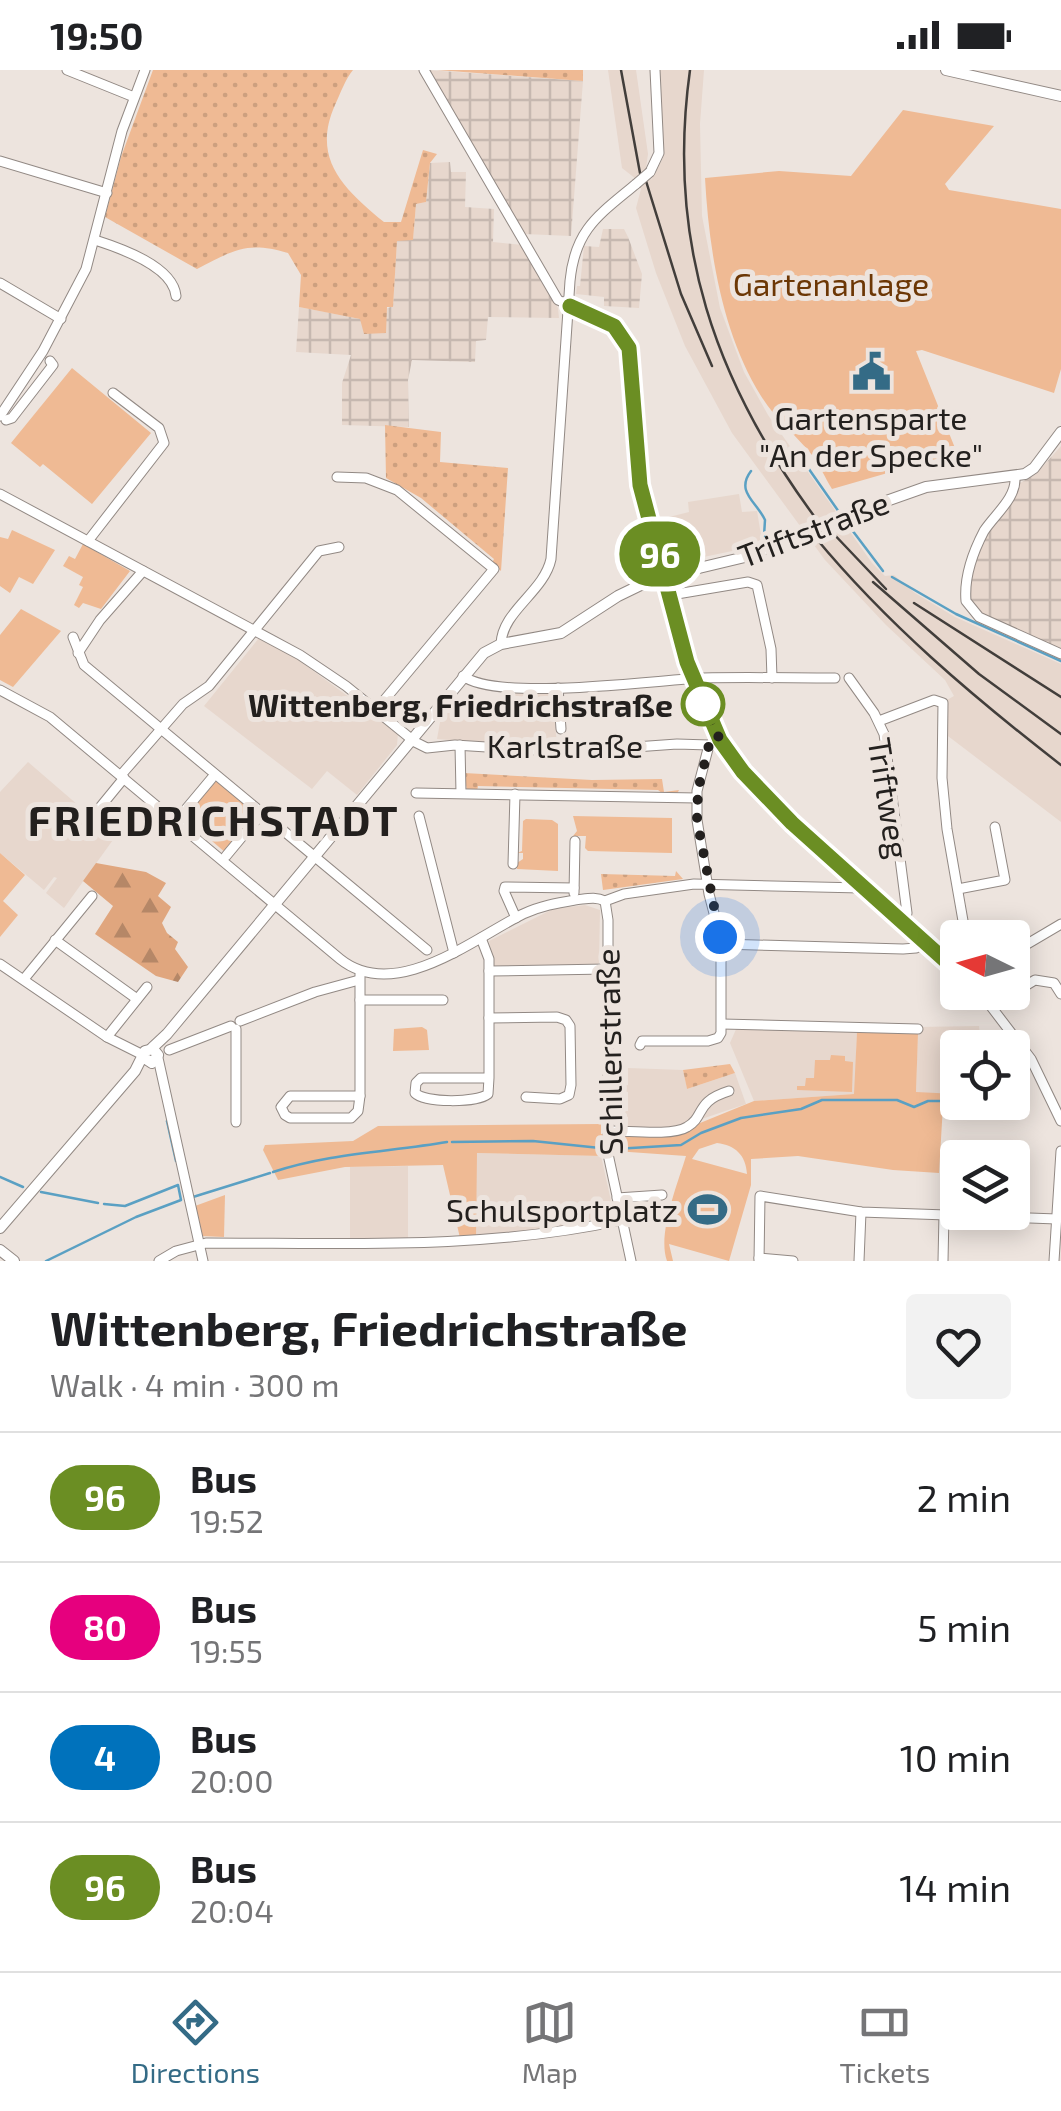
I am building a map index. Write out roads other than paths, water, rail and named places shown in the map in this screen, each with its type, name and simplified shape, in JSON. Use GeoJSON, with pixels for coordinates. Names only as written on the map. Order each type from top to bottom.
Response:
{"type":"FeatureCollection","features":[{"type":"Feature","properties":{"kind":"main road"},"geometry":{"type":"LineString","coordinates":[[946,70],[1061,96]]}},
{"type":"Feature","properties":{"kind":"main road"},"geometry":{"type":"LineString","coordinates":[[1015,476],[1031,471],[1060,437]]}},
{"type":"Feature","properties":{"kind":"main road","name":"Triftstraße"},"geometry":{"type":"LineString","coordinates":[[501,644],[561,633],[618,596],[666,575],[744,557],[913,490],[1015,476]]}},
{"type":"Feature","properties":{"kind":"main road"},"geometry":{"type":"LineString","coordinates":[[0,1228],[135,1071],[153,1056],[163,1038],[463,676],[484,653],[501,644]]}},
{"type":"Feature","properties":{"kind":"main road"},"geometry":{"type":"LineString","coordinates":[[0,1250],[14,1261]]}},
{"type":"Feature","properties":{"kind":"street"},"geometry":{"type":"LineString","coordinates":[[67,70],[134,97]]}},
{"type":"Feature","properties":{"kind":"street"},"geometry":{"type":"LineString","coordinates":[[50,360],[54,365],[12,418],[3,418],[3,404],[60,319],[86,269],[145,70]]}},
{"type":"Feature","properties":{"kind":"street"},"geometry":{"type":"LineString","coordinates":[[424,70],[558,300],[614,326],[629,348],[637,466],[693,679],[720,740],[759,790],[861,888],[940,955]]}},
{"type":"Feature","properties":{"kind":"street"},"geometry":{"type":"LineString","coordinates":[[501,644],[504,627],[544,579],[551,559],[571,272],[577,242],[605,210],[650,172],[659,153],[655,70]]}},
{"type":"Feature","properties":{"kind":"street"},"geometry":{"type":"LineString","coordinates":[[0,161],[106,192]]}},
{"type":"Feature","properties":{"kind":"street"},"geometry":{"type":"LineString","coordinates":[[96,240],[138,255],[172,283],[176,296]]}},
{"type":"Feature","properties":{"kind":"street"},"geometry":{"type":"LineString","coordinates":[[0,283],[60,319]]}},
{"type":"Feature","properties":{"kind":"street"},"geometry":{"type":"LineString","coordinates":[[88,541],[164,443],[159,428],[114,393]]}},
{"type":"Feature","properties":{"kind":"street"},"geometry":{"type":"LineString","coordinates":[[1015,476],[1014,491],[976,549],[966,583],[966,605],[979,618],[1061,654]]}},
{"type":"Feature","properties":{"kind":"street"},"geometry":{"type":"LineString","coordinates":[[337,477],[377,480],[396,490],[494,569],[376,710]]}},
{"type":"Feature","properties":{"kind":"street"},"geometry":{"type":"LineString","coordinates":[[0,494],[321,668],[411,739]]}},
{"type":"Feature","properties":{"kind":"street"},"geometry":{"type":"LineString","coordinates":[[98,810],[160,730],[186,702],[206,690],[319,550],[338,547]]}},
{"type":"Feature","properties":{"kind":"street"},"geometry":{"type":"LineString","coordinates":[[78,653],[100,620],[143,570]]}},
{"type":"Feature","properties":{"kind":"street"},"geometry":{"type":"LineString","coordinates":[[671,595],[748,582],[757,584],[771,649],[772,678]]}},
{"type":"Feature","properties":{"kind":"street"},"geometry":{"type":"LineString","coordinates":[[73,637],[84,666],[427,950]]}},
{"type":"Feature","properties":{"kind":"street"},"geometry":{"type":"LineString","coordinates":[[463,676],[476,683],[558,688],[693,679],[835,678]]}},
{"type":"Feature","properties":{"kind":"street","name":"Triftweg"},"geometry":{"type":"LineString","coordinates":[[849,678],[878,722],[887,751],[907,913],[904,926]]}},
{"type":"Feature","properties":{"kind":"street"},"geometry":{"type":"LineString","coordinates":[[558,688],[561,729]]}},
{"type":"Feature","properties":{"kind":"street"},"geometry":{"type":"LineString","coordinates":[[0,690],[50,717],[360,976]]}},
{"type":"Feature","properties":{"kind":"street"},"geometry":{"type":"LineString","coordinates":[[878,722],[934,700],[943,703],[942,778],[963,920]]}},
{"type":"Feature","properties":{"kind":"street","name":"Karlstraße"},"geometry":{"type":"LineString","coordinates":[[411,739],[426,748],[460,745],[552,750],[677,744],[709,750],[720,740]]}},
{"type":"Feature","properties":{"kind":"street"},"geometry":{"type":"LineString","coordinates":[[460,745],[461,794]]}},
{"type":"Feature","properties":{"kind":"street"},"geometry":{"type":"LineString","coordinates":[[640,1045],[644,1041],[714,1040],[721,1033],[721,944],[698,828],[697,798],[709,750]]}},
{"type":"Feature","properties":{"kind":"street"},"geometry":{"type":"LineString","coordinates":[[176,822],[212,778]]}},
{"type":"Feature","properties":{"kind":"street"},"geometry":{"type":"LineString","coordinates":[[416,793],[697,798]]}},
{"type":"Feature","properties":{"kind":"street"},"geometry":{"type":"LineString","coordinates":[[515,794],[516,859]]}},
{"type":"Feature","properties":{"kind":"street"},"geometry":{"type":"LineString","coordinates":[[226,856],[261,814]]}},
{"type":"Feature","properties":{"kind":"street"},"geometry":{"type":"LineString","coordinates":[[419,816],[454,953]]}},
{"type":"Feature","properties":{"kind":"street"},"geometry":{"type":"LineString","coordinates":[[958,888],[1004,880],[995,827]]}},
{"type":"Feature","properties":{"kind":"street"},"geometry":{"type":"LineString","coordinates":[[574,900],[575,841]]}},
{"type":"Feature","properties":{"kind":"street"},"geometry":{"type":"LineString","coordinates":[[0,964],[107,1037],[153,1056],[360,976],[385,976],[454,953],[544,906],[574,900],[605,901],[624,894],[707,884],[861,888]]}},
{"type":"Feature","properties":{"kind":"street"},"geometry":{"type":"LineString","coordinates":[[516,918],[504,888],[574,888]]}},
{"type":"Feature","properties":{"kind":"street"},"geometry":{"type":"LineString","coordinates":[[24,979],[92,896]]}},
{"type":"Feature","properties":{"kind":"street","name":"Schillerstraße"},"geometry":{"type":"LineString","coordinates":[[605,901],[608,1154],[631,1261]]}},
{"type":"Feature","properties":{"kind":"street"},"geometry":{"type":"LineString","coordinates":[[1030,942],[1061,924]]}},
{"type":"Feature","properties":{"kind":"street"},"geometry":{"type":"LineString","coordinates":[[481,938],[489,971],[489,1078],[488,1094],[482,1099],[425,1100],[415,1092],[421,1078],[489,1078]]}},
{"type":"Feature","properties":{"kind":"street"},"geometry":{"type":"LineString","coordinates":[[55,940],[137,999]]}},
{"type":"Feature","properties":{"kind":"street"},"geometry":{"type":"LineString","coordinates":[[721,944],[903,949],[916,948],[922,942]]}},
{"type":"Feature","properties":{"kind":"street"},"geometry":{"type":"LineString","coordinates":[[489,971],[606,969]]}},
{"type":"Feature","properties":{"kind":"street"},"geometry":{"type":"LineString","coordinates":[[360,976],[360,1096],[358,1112],[351,1118],[290,1118],[281,1107],[290,1096],[360,1096]]}},
{"type":"Feature","properties":{"kind":"street"},"geometry":{"type":"LineString","coordinates":[[1030,984],[1042,979],[1054,983],[1061,994]]}},
{"type":"Feature","properties":{"kind":"street"},"geometry":{"type":"LineString","coordinates":[[107,1037],[147,987]]}},
{"type":"Feature","properties":{"kind":"street"},"geometry":{"type":"LineString","coordinates":[[360,1000],[443,1000]]}},
{"type":"Feature","properties":{"kind":"street"},"geometry":{"type":"LineString","coordinates":[[995,1010],[1035,1066],[1061,1121]]}},
{"type":"Feature","properties":{"kind":"street"},"geometry":{"type":"LineString","coordinates":[[489,1018],[557,1017],[570,1026],[572,1086],[568,1096],[526,1097]]}},
{"type":"Feature","properties":{"kind":"street"},"geometry":{"type":"LineString","coordinates":[[722,1024],[918,1029]]}},
{"type":"Feature","properties":{"kind":"street"},"geometry":{"type":"LineString","coordinates":[[236,1026],[236,1122]]}},
{"type":"Feature","properties":{"kind":"street"},"geometry":{"type":"LineString","coordinates":[[153,1056],[203,1261]]}},
{"type":"Feature","properties":{"kind":"street"},"geometry":{"type":"LineString","coordinates":[[614,1132],[687,1128],[708,1100],[729,1092]]}},
{"type":"Feature","properties":{"kind":"street"},"geometry":{"type":"LineString","coordinates":[[1054,1261],[1061,1151]]}},
{"type":"Feature","properties":{"kind":"street"},"geometry":{"type":"LineString","coordinates":[[616,1198],[662,1195]]}},
{"type":"Feature","properties":{"kind":"street"},"geometry":{"type":"LineString","coordinates":[[790,1261],[759,1259],[760,1196],[861,1212],[940,1214]]}},
{"type":"Feature","properties":{"kind":"street"},"geometry":{"type":"LineString","coordinates":[[859,1261],[861,1212]]}},
{"type":"Feature","properties":{"kind":"street"},"geometry":{"type":"LineString","coordinates":[[1030,1219],[1057,1220]]}},
{"type":"Feature","properties":{"kind":"street"},"geometry":{"type":"LineString","coordinates":[[159,1261],[199,1244],[495,1240],[622,1220]]}},
{"type":"Feature","properties":{"kind":"street"},"geometry":{"type":"LineString","coordinates":[[943,1261],[944,1230]]}},
{"type":"Feature","properties":{"kind":"waterway"},"geometry":{"type":"LineString","coordinates":[[788,449],[797,452],[839,512]]}},
{"type":"Feature","properties":{"kind":"waterway"},"geometry":{"type":"LineString","coordinates":[[751,471],[746,491],[765,520],[764,536]]}},
{"type":"Feature","properties":{"kind":"waterway"},"geometry":{"type":"LineString","coordinates":[[846,522],[883,571]]}},
{"type":"Feature","properties":{"kind":"waterway"},"geometry":{"type":"LineString","coordinates":[[892,577],[956,614],[1061,661]]}},
{"type":"Feature","properties":{"kind":"waterway"},"geometry":{"type":"LineString","coordinates":[[615,1149],[681,1145],[741,1118],[801,1109],[822,1100],[897,1100],[914,1107],[940,1101]]}},
{"type":"Feature","properties":{"kind":"waterway"},"geometry":{"type":"LineString","coordinates":[[167,1121],[176,1161]]}},
{"type":"Feature","properties":{"kind":"waterway"},"geometry":{"type":"LineString","coordinates":[[452,1142],[533,1141],[600,1148]]}},
{"type":"Feature","properties":{"kind":"waterway"},"geometry":{"type":"LineString","coordinates":[[273,1172],[338,1157],[447,1142]]}},
{"type":"Feature","properties":{"kind":"waterway"},"geometry":{"type":"LineString","coordinates":[[193,1197],[270,1173]]}},
{"type":"Feature","properties":{"kind":"waterway"},"geometry":{"type":"LineString","coordinates":[[0,1177],[23,1187]]}},
{"type":"Feature","properties":{"kind":"waterway"},"geometry":{"type":"LineString","coordinates":[[46,1261],[136,1217],[181,1200],[178,1185],[125,1206],[104,1204]]}},
{"type":"Feature","properties":{"kind":"waterway"},"geometry":{"type":"LineString","coordinates":[[41,1192],[98,1203]]}},
{"type":"Feature","properties":{"kind":"railway"},"geometry":{"type":"LineString","coordinates":[[621,70],[640,173]]}},
{"type":"Feature","properties":{"kind":"railway"},"geometry":{"type":"LineString","coordinates":[[690,70],[684,133],[685,194],[706,308],[751,416],[817,520]]}},
{"type":"Feature","properties":{"kind":"railway"},"geometry":{"type":"LineString","coordinates":[[646,181],[681,294],[712,366]]}},
{"type":"Feature","properties":{"kind":"railway"},"geometry":{"type":"LineString","coordinates":[[829,529],[886,589]]}},
{"type":"Feature","properties":{"kind":"railway"},"geometry":{"type":"LineString","coordinates":[[815,537],[871,600],[932,658],[1061,765]]}},
{"type":"Feature","properties":{"kind":"railway"},"geometry":{"type":"LineString","coordinates":[[873,582],[979,674],[1061,734]]}},
{"type":"Feature","properties":{"kind":"railway"},"geometry":{"type":"LineString","coordinates":[[914,603],[1061,697]]}},
{"type":"Feature","properties":{"kind":"place","name":"Gartensparte \"An der Specke\""},"geometry":{"type":"Point","coordinates":[871,372]}},
{"type":"Feature","properties":{"kind":"place","name":"Wittenberg, Friedrichstraße"},"geometry":{"type":"Point","coordinates":[703,704]}},
{"type":"Feature","properties":{"kind":"place","name":"Schulsportplatz"},"geometry":{"type":"Point","coordinates":[708,1209]}},
{"type":"Feature","properties":{"kind":"district","name":"FRIEDRICHSTADT"},"geometry":{"type":"Point","coordinates":[214,819]}},
{"type":"Feature","properties":{"kind":"park label","name":"Gartenanlage"},"geometry":{"type":"Point","coordinates":[831,283]}}]}
